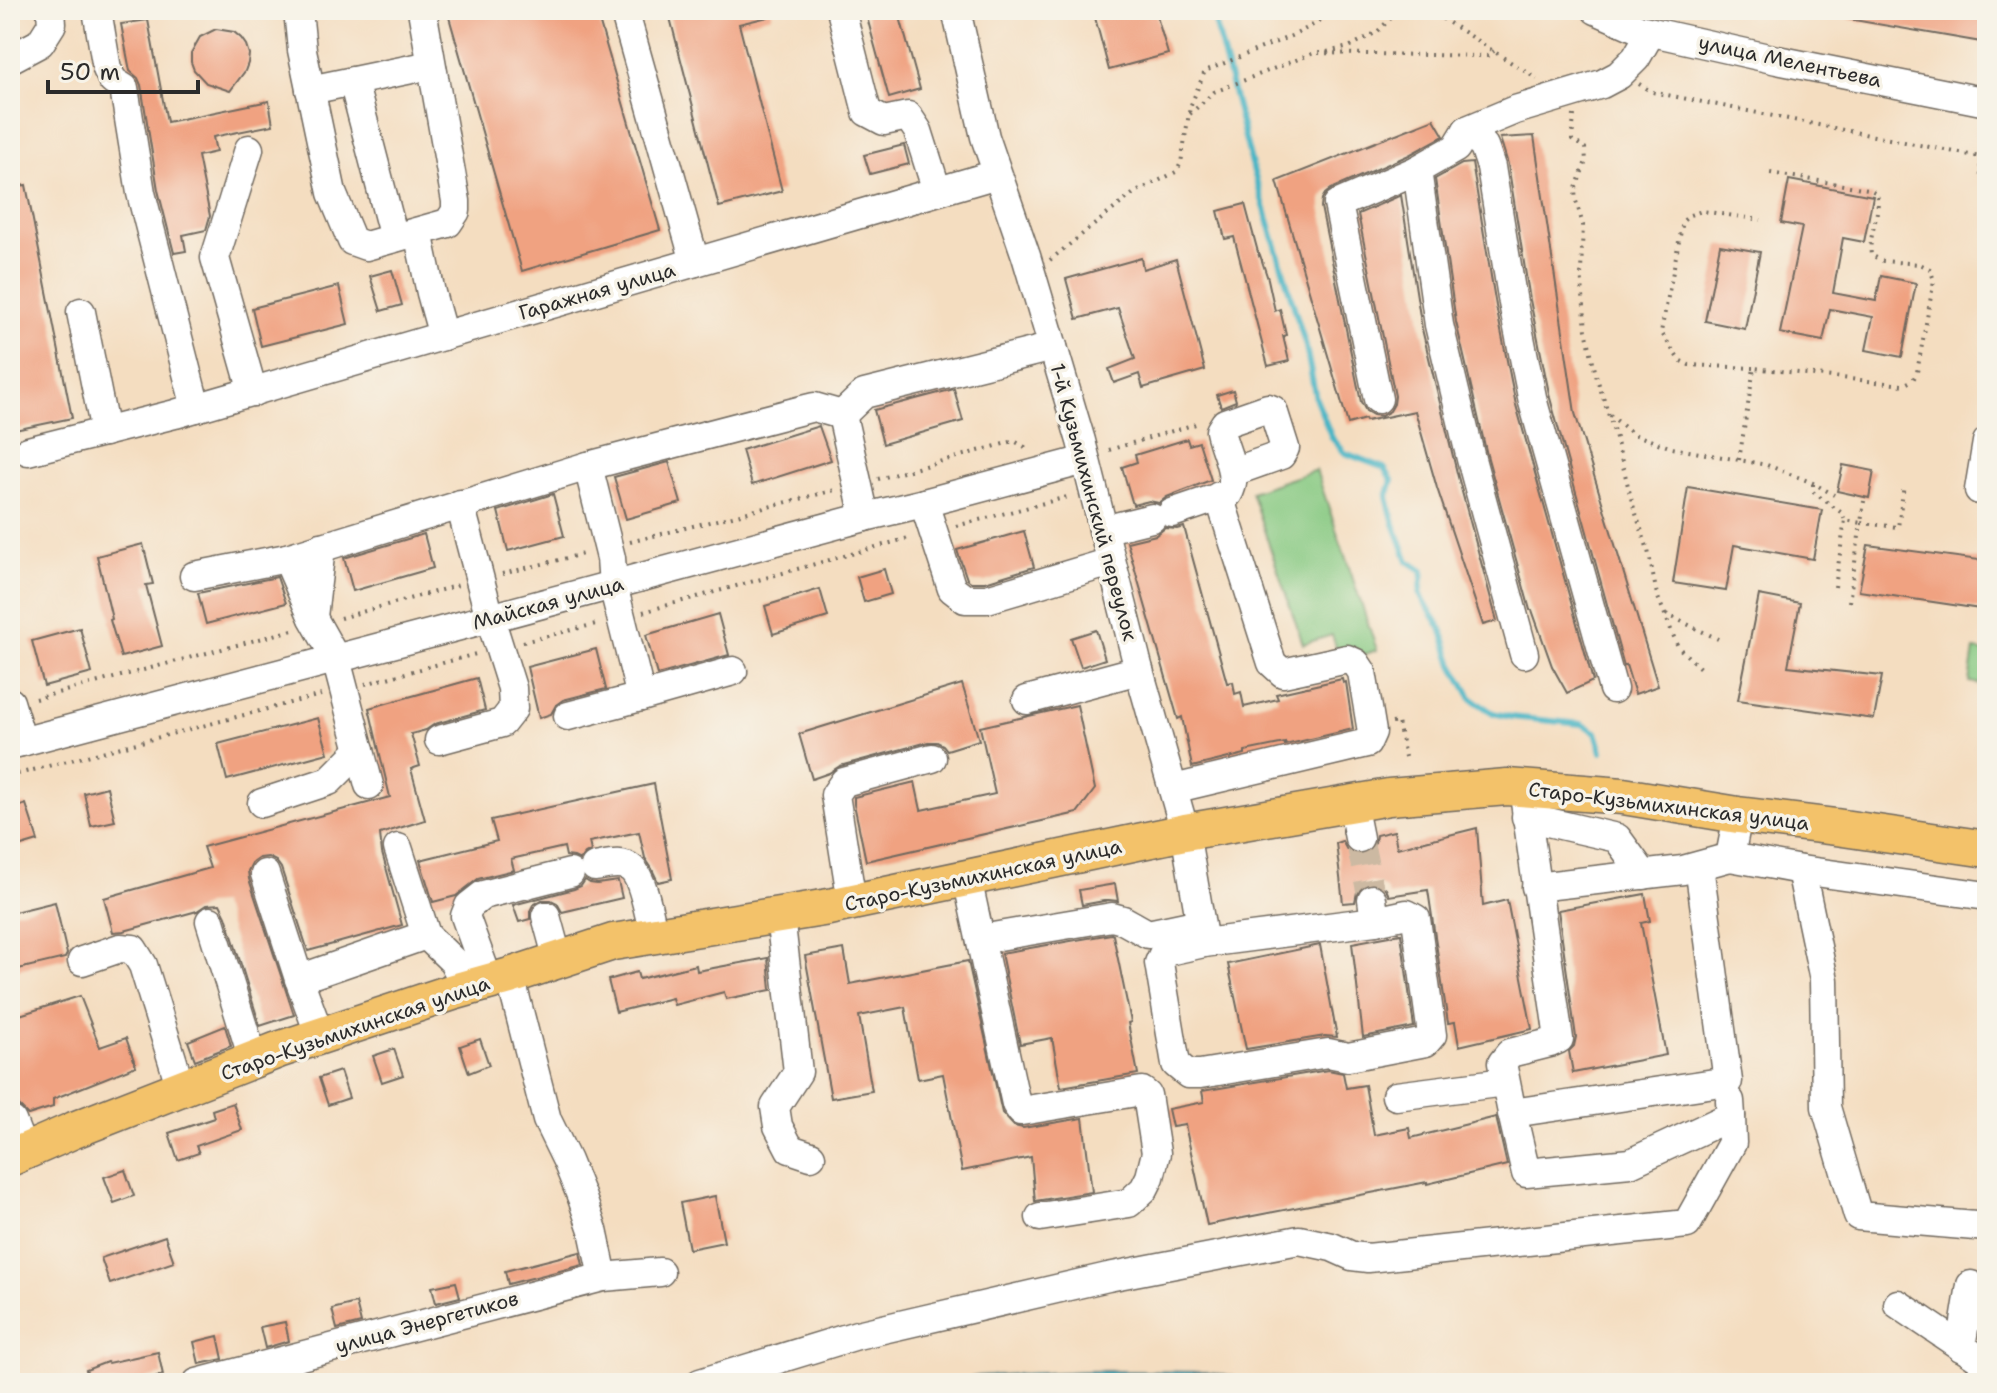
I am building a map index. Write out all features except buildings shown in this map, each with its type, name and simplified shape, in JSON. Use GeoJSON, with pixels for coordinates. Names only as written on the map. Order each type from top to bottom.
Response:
{"type":"FeatureCollection","features":[{"type":"Feature","properties":{"kind":"main road","name":"Старо-Кузьмихинская улица"},"geometry":{"type":"LineString","coordinates":[[13,1133],[181,1088],[320,1036],[613,942],[780,916],[1185,832],[1352,803],[1507,787],[1524,802],[1623,796],[1987,849]]}},
{"type":"Feature","properties":{"kind":"street"},"geometry":{"type":"LineString","coordinates":[[10,59],[40,43],[52,24],[51,10]]}},
{"type":"Feature","properties":{"kind":"street"},"geometry":{"type":"LineString","coordinates":[[97,10],[107,69],[113,81],[124,88]]}},
{"type":"Feature","properties":{"kind":"street"},"geometry":{"type":"LineString","coordinates":[[114,10],[141,193],[196,408]]}},
{"type":"Feature","properties":{"kind":"street"},"geometry":{"type":"LineString","coordinates":[[298,10],[302,50],[332,193],[352,241],[366,246],[448,223],[456,211],[422,10]]}},
{"type":"Feature","properties":{"kind":"street"},"geometry":{"type":"LineString","coordinates":[[624,10],[695,262]]}},
{"type":"Feature","properties":{"kind":"street"},"geometry":{"type":"LineString","coordinates":[[841,10],[867,112],[884,121],[908,116],[918,131],[937,191]]}},
{"type":"Feature","properties":{"kind":"street","name":"1-й Кузьмихинский переулок"},"geometry":{"type":"LineString","coordinates":[[956,10],[985,137],[1053,347],[1097,455],[1093,491],[1185,832],[1202,933]]}},
{"type":"Feature","properties":{"kind":"street","name":"улица Мелентьева"},"geometry":{"type":"LineString","coordinates":[[1596,10],[1639,29],[1777,60],[1986,114]]}},
{"type":"Feature","properties":{"kind":"street"},"geometry":{"type":"LineString","coordinates":[[1378,399],[1338,204],[1417,170],[1456,148],[1467,130],[1515,110],[1602,84],[1619,75],[1636,58],[1651,32]]}},
{"type":"Feature","properties":{"kind":"street"},"geometry":{"type":"LineString","coordinates":[[310,90],[431,65]]}},
{"type":"Feature","properties":{"kind":"street"},"geometry":{"type":"LineString","coordinates":[[353,81],[406,235],[431,293],[443,336]]}},
{"type":"Feature","properties":{"kind":"street"},"geometry":{"type":"LineString","coordinates":[[1467,130],[1484,146],[1491,167],[1533,402],[1613,689]]}},
{"type":"Feature","properties":{"kind":"street"},"geometry":{"type":"LineString","coordinates":[[249,149],[215,258],[253,392]]}},
{"type":"Feature","properties":{"kind":"street"},"geometry":{"type":"LineString","coordinates":[[1417,170],[1439,325],[1471,459],[1524,654]]}},
{"type":"Feature","properties":{"kind":"street","name":"Гаражная улица"},"geometry":{"type":"LineString","coordinates":[[28,451],[253,392],[997,174]]}},
{"type":"Feature","properties":{"kind":"street"},"geometry":{"type":"LineString","coordinates":[[81,312],[105,432]]}},
{"type":"Feature","properties":{"kind":"street"},"geometry":{"type":"LineString","coordinates":[[842,415],[864,394],[1053,347]]}},
{"type":"Feature","properties":{"kind":"street"},"geometry":{"type":"LineString","coordinates":[[194,576],[287,558],[588,466],[814,407],[842,415]]}},
{"type":"Feature","properties":{"kind":"street"},"geometry":{"type":"LineString","coordinates":[[1103,530],[1162,516],[1226,484],[1281,455],[1285,448],[1273,410],[1268,408],[1225,423],[1220,431],[1226,484],[1272,663],[1283,673],[1347,659],[1356,663],[1362,672],[1372,732],[1367,743],[1173,789]]}},
{"type":"Feature","properties":{"kind":"street"},"geometry":{"type":"LineString","coordinates":[[842,415],[865,517]]}},
{"type":"Feature","properties":{"kind":"street"},"geometry":{"type":"LineString","coordinates":[[1987,442],[1979,490],[1987,493]]}},
{"type":"Feature","properties":{"kind":"street","name":"Майская улица"},"geometry":{"type":"LineString","coordinates":[[16,743],[1097,455]]}},
{"type":"Feature","properties":{"kind":"street"},"geometry":{"type":"LineString","coordinates":[[588,466],[641,697]]}},
{"type":"Feature","properties":{"kind":"street"},"geometry":{"type":"LineString","coordinates":[[924,503],[952,589],[965,599],[987,599],[1111,562]]}},
{"type":"Feature","properties":{"kind":"street"},"geometry":{"type":"LineString","coordinates":[[439,740],[502,723],[513,709],[512,688],[460,504]]}},
{"type":"Feature","properties":{"kind":"street"},"geometry":{"type":"LineString","coordinates":[[315,621],[321,547]]}},
{"type":"Feature","properties":{"kind":"street"},"geometry":{"type":"LineString","coordinates":[[287,558],[336,659],[369,785]]}},
{"type":"Feature","properties":{"kind":"street"},"geometry":{"type":"LineString","coordinates":[[1027,700],[1139,670]]}},
{"type":"Feature","properties":{"kind":"street"},"geometry":{"type":"LineString","coordinates":[[568,716],[733,671]]}},
{"type":"Feature","properties":{"kind":"street"},"geometry":{"type":"LineString","coordinates":[[10,704],[16,743]]}},
{"type":"Feature","properties":{"kind":"street"},"geometry":{"type":"LineString","coordinates":[[262,803],[329,781],[360,750]]}},
{"type":"Feature","properties":{"kind":"street"},"geometry":{"type":"LineString","coordinates":[[852,902],[835,795],[844,782],[932,758]]}},
{"type":"Feature","properties":{"kind":"street"},"geometry":{"type":"LineString","coordinates":[[1644,875],[1617,838],[1524,802],[1559,1039],[1510,1053],[1502,1063],[1526,1173],[1630,1163],[1731,1116]]}},
{"type":"Feature","properties":{"kind":"street"},"geometry":{"type":"LineString","coordinates":[[1352,803],[1359,838]]}},
{"type":"Feature","properties":{"kind":"street"},"geometry":{"type":"LineString","coordinates":[[1730,857],[1738,815]]}},
{"type":"Feature","properties":{"kind":"street"},"geometry":{"type":"LineString","coordinates":[[398,848],[426,935],[453,961],[489,982]]}},
{"type":"Feature","properties":{"kind":"street"},"geometry":{"type":"LineString","coordinates":[[1536,887],[1683,870],[1730,857],[1987,896]]}},
{"type":"Feature","properties":{"kind":"street"},"geometry":{"type":"LineString","coordinates":[[603,1277],[593,1230],[582,1198],[489,982],[465,916],[469,906],[483,895],[538,885],[611,864],[624,865],[633,870],[639,879],[654,936]]}},
{"type":"Feature","properties":{"kind":"street"},"geometry":{"type":"LineString","coordinates":[[700,1383],[857,1335],[1108,1277],[1299,1240],[1368,1258],[1687,1224],[1732,1143],[1728,1081],[1699,866]]}},
{"type":"Feature","properties":{"kind":"street"},"geometry":{"type":"LineString","coordinates":[[1801,870],[1824,980],[1826,1107],[1858,1216],[1987,1227]]}},
{"type":"Feature","properties":{"kind":"street"},"geometry":{"type":"LineString","coordinates":[[265,874],[320,1036]]}},
{"type":"Feature","properties":{"kind":"street"},"geometry":{"type":"LineString","coordinates":[[967,878],[1016,1104],[1021,1111],[1142,1091],[1147,1095],[1156,1153],[1144,1189],[1129,1203],[1040,1217]]}},
{"type":"Feature","properties":{"kind":"street"},"geometry":{"type":"LineString","coordinates":[[981,939],[1112,917],[1148,934],[1202,933],[1373,910],[1407,914],[1416,919],[1432,1035],[1426,1042],[1348,1057],[1328,1053],[1188,1074],[1176,1064],[1159,963],[1164,952],[1202,933]]}},
{"type":"Feature","properties":{"kind":"street"},"geometry":{"type":"LineString","coordinates":[[546,916],[558,960]]}},
{"type":"Feature","properties":{"kind":"street"},"geometry":{"type":"LineString","coordinates":[[780,916],[798,1072],[775,1107],[778,1126],[790,1149],[811,1156]]}},
{"type":"Feature","properties":{"kind":"street"},"geometry":{"type":"LineString","coordinates":[[210,921],[253,1059]]}},
{"type":"Feature","properties":{"kind":"street"},"geometry":{"type":"LineString","coordinates":[[299,979],[426,935]]}},
{"type":"Feature","properties":{"kind":"street"},"geometry":{"type":"LineString","coordinates":[[82,961],[120,948],[133,949],[143,965],[181,1088]]}},
{"type":"Feature","properties":{"kind":"street"},"geometry":{"type":"LineString","coordinates":[[1512,1113],[1728,1081]]}},
{"type":"Feature","properties":{"kind":"street"},"geometry":{"type":"LineString","coordinates":[[1396,1096],[1505,1082]]}},
{"type":"Feature","properties":{"kind":"street","name":"улица Энергетиков"},"geometry":{"type":"LineString","coordinates":[[197,1383],[603,1277],[660,1272]]}},
{"type":"Feature","properties":{"kind":"street"},"geometry":{"type":"LineString","coordinates":[[1961,1347],[1971,1285]]}},
{"type":"Feature","properties":{"kind":"street"},"geometry":{"type":"LineString","coordinates":[[1898,1304],[1987,1364]]}},
{"type":"Feature","properties":{"kind":"path"},"geometry":{"type":"LineString","coordinates":[[1042,267],[1134,193],[1176,172],[1181,163],[1190,107],[1205,71],[1296,34],[1341,10]]}},
{"type":"Feature","properties":{"kind":"path"},"geometry":{"type":"LineString","coordinates":[[1320,53],[1349,47],[1377,32],[1399,10]]}},
{"type":"Feature","properties":{"kind":"path"},"geometry":{"type":"LineString","coordinates":[[1429,10],[1541,81]]}},
{"type":"Feature","properties":{"kind":"path"},"geometry":{"type":"LineString","coordinates":[[1188,116],[1214,92],[1314,53],[1487,56],[1494,51]]}},
{"type":"Feature","properties":{"kind":"path"},"geometry":{"type":"LineString","coordinates":[[1643,75],[1637,83],[1652,92],[1980,157]]}},
{"type":"Feature","properties":{"kind":"path"},"geometry":{"type":"LineString","coordinates":[[1575,93],[1572,140],[1585,148],[1586,161],[1575,191],[1583,225],[1581,272],[1586,330],[1596,375],[1648,550],[1657,595],[1678,647],[1702,670]]}},
{"type":"Feature","properties":{"kind":"path"},"geometry":{"type":"LineString","coordinates":[[1986,114],[1980,157],[1981,177],[1987,182]]}},
{"type":"Feature","properties":{"kind":"path"},"geometry":{"type":"LineString","coordinates":[[1761,220],[1702,211],[1683,221],[1661,332],[1679,360],[1689,365],[1754,368],[1903,385],[1913,380],[1934,280],[1930,269],[1920,264],[1883,261],[1871,255],[1879,206],[1877,193],[1770,173]]}},
{"type":"Feature","properties":{"kind":"path"},"geometry":{"type":"LineString","coordinates":[[1739,460],[1754,368]]}},
{"type":"Feature","properties":{"kind":"path"},"geometry":{"type":"LineString","coordinates":[[1608,413],[1633,434],[1672,448],[1767,465],[1834,495]]}},
{"type":"Feature","properties":{"kind":"path"},"geometry":{"type":"LineString","coordinates":[[1097,455],[1197,422],[1220,431]]}},
{"type":"Feature","properties":{"kind":"path"},"geometry":{"type":"LineString","coordinates":[[10,704],[315,621],[857,485],[1014,441],[1025,447],[1034,460],[1037,473]]}},
{"type":"Feature","properties":{"kind":"path"},"geometry":{"type":"LineString","coordinates":[[1813,483],[1813,492],[1842,513],[1845,520],[1835,587]]}},
{"type":"Feature","properties":{"kind":"path"},"geometry":{"type":"LineString","coordinates":[[1845,520],[1898,527],[1904,485]]}},
{"type":"Feature","properties":{"kind":"path"},"geometry":{"type":"LineString","coordinates":[[10,776],[621,618],[1093,491]]}},
{"type":"Feature","properties":{"kind":"path"},"geometry":{"type":"LineString","coordinates":[[1849,602],[1864,501]]}},
{"type":"Feature","properties":{"kind":"path"},"geometry":{"type":"LineString","coordinates":[[1664,613],[1718,639]]}},
{"type":"Feature","properties":{"kind":"path"},"geometry":{"type":"LineString","coordinates":[[1398,722],[1405,757]]}},
{"type":"Feature","properties":{"kind":"green space"},"geometry":{"type":"Polygon","coordinates":[[[1316,470],[1377,650],[1359,656],[1355,647],[1338,653],[1332,635],[1303,644],[1251,492],[1316,470]]]}},
{"type":"Feature","properties":{"kind":"green space"},"geometry":{"type":"Polygon","coordinates":[[[1974,650],[1987,652],[1987,685],[1969,682],[1974,650]]]}},
{"type":"Feature","properties":{"kind":"water"},"geometry":{"type":"Polygon","coordinates":[[[1089,1371],[1204,1372],[1270,1383],[952,1383],[978,1376],[1089,1371]]]}},
{"type":"Feature","properties":{"kind":"waterway"},"geometry":{"type":"LineString","coordinates":[[1212,10],[1253,169],[1306,347],[1316,399],[1332,438],[1345,453],[1384,468],[1392,480],[1387,497],[1394,524],[1408,561],[1423,571],[1420,595],[1441,628],[1453,665],[1472,699],[1493,713],[1582,724],[1596,732],[1602,752]]}},
{"type":"Feature","properties":{"kind":"tunnel"},"geometry":{"type":"LineString","coordinates":[[1359,838],[1372,899]]}}]}
